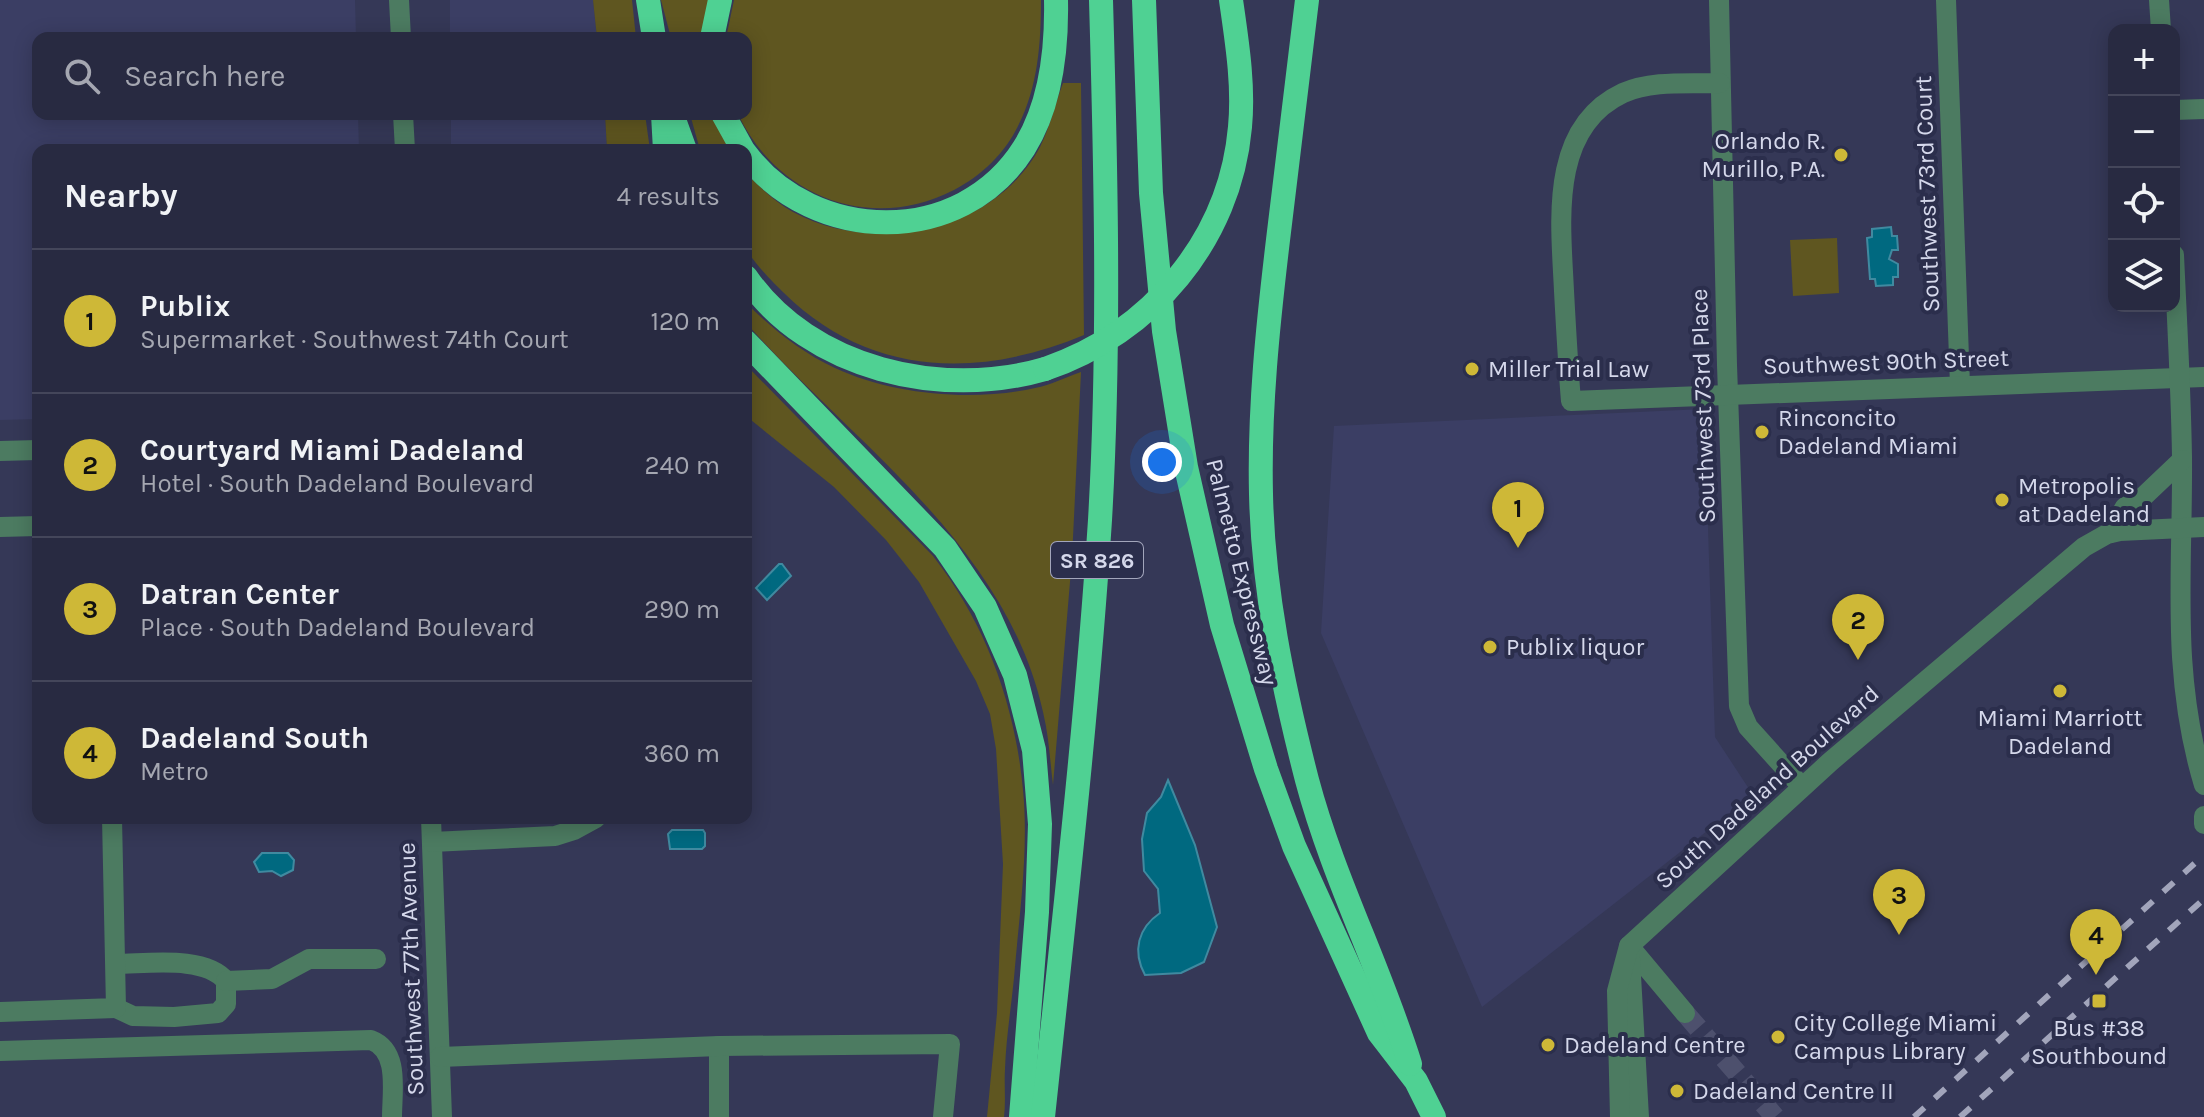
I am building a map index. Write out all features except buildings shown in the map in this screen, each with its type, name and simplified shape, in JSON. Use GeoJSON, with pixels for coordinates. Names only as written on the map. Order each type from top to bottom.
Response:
{"type":"FeatureCollection","features":[{"type":"Feature","properties":{"kind":"highway"},"geometry":{"type":"LineString","coordinates":[[648,0],[653,32]]}},
{"type":"Feature","properties":{"kind":"highway"},"geometry":{"type":"LineString","coordinates":[[713,32],[720,0]]}},
{"type":"Feature","properties":{"kind":"highway"},"geometry":{"type":"LineString","coordinates":[[752,162],[783,192],[805,205],[836,216],[871,222],[897,222],[936,215],[959,206],[998,179],[1030,138],[1047,90],[1055,45],[1056,0]]}},
{"type":"Feature","properties":{"kind":"highway","name":"SR 826"},"geometry":{"type":"LineString","coordinates":[[1043,1117],[1085,707],[1100,521],[1106,268],[1101,0]]}},
{"type":"Feature","properties":{"kind":"highway","name":"Palmetto Expressway"},"geometry":{"type":"LineString","coordinates":[[1144,0],[1151,193],[1164,331],[1186,467],[1222,625],[1266,769],[1294,846],[1379,1033],[1416,1081],[1434,1117]]}},
{"type":"Feature","properties":{"kind":"highway"},"geometry":{"type":"LineString","coordinates":[[752,286],[759,296],[802,331],[839,354],[914,377],[963,381],[1003,379],[1045,369],[1082,354],[1123,331],[1179,277],[1210,230],[1229,182],[1240,128],[1240,70],[1231,0]]}},
{"type":"Feature","properties":{"kind":"highway"},"geometry":{"type":"LineString","coordinates":[[1307,0],[1265,365],[1261,496],[1267,572],[1282,670],[1308,783],[1332,861],[1397,1023],[1416,1081]]}},
{"type":"Feature","properties":{"kind":"highway"},"geometry":{"type":"LineString","coordinates":[[663,120],[665,144]]}},
{"type":"Feature","properties":{"kind":"highway"},"geometry":{"type":"LineString","coordinates":[[674,120],[683,144]]}},
{"type":"Feature","properties":{"kind":"highway"},"geometry":{"type":"LineString","coordinates":[[726,120],[740,144]]}},
{"type":"Feature","properties":{"kind":"highway"},"geometry":{"type":"LineString","coordinates":[[752,348],[945,548],[985,607],[1015,675],[1034,750],[1040,824],[1037,912],[1021,1117]]}},
{"type":"Feature","properties":{"kind":"street"},"geometry":{"type":"LineString","coordinates":[[399,0],[401,32]]}},
{"type":"Feature","properties":{"kind":"street","name":"Southwest 73rd Place"},"geometry":{"type":"LineString","coordinates":[[1719,0],[1739,706],[1748,727],[1802,787]]}},
{"type":"Feature","properties":{"kind":"street","name":"Southwest 73rd Court"},"geometry":{"type":"LineString","coordinates":[[1946,0],[1960,385]]}},
{"type":"Feature","properties":{"kind":"street"},"geometry":{"type":"LineString","coordinates":[[2159,0],[2161,24]]}},
{"type":"Feature","properties":{"kind":"street","name":"Southwest 90th Street"},"geometry":{"type":"LineString","coordinates":[[1720,83],[1646,87],[1623,93],[1603,106],[1584,127],[1572,148],[1562,192],[1561,222],[1571,401],[2204,377]]}},
{"type":"Feature","properties":{"kind":"street"},"geometry":{"type":"LineString","coordinates":[[2180,110],[2204,109]]}},
{"type":"Feature","properties":{"kind":"street"},"geometry":{"type":"LineString","coordinates":[[403,120],[405,144]]}},
{"type":"Feature","properties":{"kind":"street"},"geometry":{"type":"LineString","coordinates":[[2177,312],[2182,460],[2182,671],[2188,727],[2201,761],[2204,785]]}},
{"type":"Feature","properties":{"kind":"street"},"geometry":{"type":"LineString","coordinates":[[0,451],[32,450]]}},
{"type":"Feature","properties":{"kind":"street"},"geometry":{"type":"LineString","coordinates":[[2110,533],[2125,507],[2142,498],[2182,460]]}},
{"type":"Feature","properties":{"kind":"street"},"geometry":{"type":"LineString","coordinates":[[0,527],[32,526]]}},
{"type":"Feature","properties":{"kind":"street","name":"South Dadeland Boulevard"},"geometry":{"type":"LineString","coordinates":[[1629,946],[1802,787],[2073,555],[2110,533],[2204,527]]}},
{"type":"Feature","properties":{"kind":"street"},"geometry":{"type":"LineString","coordinates":[[2204,816],[2204,824]]}},
{"type":"Feature","properties":{"kind":"street"},"geometry":{"type":"LineString","coordinates":[[112,824],[116,1008]]}},
{"type":"Feature","properties":{"kind":"street","name":"Southwest 77th Avenue"},"geometry":{"type":"LineString","coordinates":[[431,824],[442,1117]]}},
{"type":"Feature","properties":{"kind":"street"},"geometry":{"type":"LineString","coordinates":[[432,842],[545,838],[585,824]]}},
{"type":"Feature","properties":{"kind":"street"},"geometry":{"type":"LineString","coordinates":[[1629,946],[1685,1013]]}},
{"type":"Feature","properties":{"kind":"street"},"geometry":{"type":"LineString","coordinates":[[1620,1117],[1617,991],[1629,946]]}},
{"type":"Feature","properties":{"kind":"street"},"geometry":{"type":"LineString","coordinates":[[1629,946],[1634,989],[1639,1117]]}},
{"type":"Feature","properties":{"kind":"street"},"geometry":{"type":"LineString","coordinates":[[226,981],[272,979],[309,959],[376,959]]}},
{"type":"Feature","properties":{"kind":"street"},"geometry":{"type":"LineString","coordinates":[[0,1012],[116,1008],[133,1016],[174,1017],[218,1013],[226,1004],[226,981],[220,974],[200,965],[116,964]]}},
{"type":"Feature","properties":{"kind":"street"},"geometry":{"type":"LineString","coordinates":[[0,1051],[365,1039],[384,1046],[391,1059],[392,1117]]}},
{"type":"Feature","properties":{"kind":"street"},"geometry":{"type":"LineString","coordinates":[[440,1057],[719,1046],[950,1044],[943,1117]]}},
{"type":"Feature","properties":{"kind":"street"},"geometry":{"type":"LineString","coordinates":[[719,1046],[719,1117]]}},
{"type":"Feature","properties":{"kind":"shaded area"},"geometry":{"type":"Polygon","coordinates":[[[0,0],[355,0],[356,32],[32,32],[32,120],[358,120],[359,144],[32,144],[32,419],[0,420],[0,0]]]}},
{"type":"Feature","properties":{"kind":"shaded area"},"geometry":{"type":"Polygon","coordinates":[[[450,0],[593,0],[596,32],[450,32],[450,0]]]}},
{"type":"Feature","properties":{"kind":"shaded area"},"geometry":{"type":"Polygon","coordinates":[[[593,0],[632,0],[635,32],[596,32],[593,0]]]}},
{"type":"Feature","properties":{"kind":"shaded area"},"geometry":{"type":"Polygon","coordinates":[[[661,0],[711,0],[705,32],[669,32],[661,0]]]}},
{"type":"Feature","properties":{"kind":"shaded area"},"geometry":{"type":"Polygon","coordinates":[[[734,0],[1041,0],[1037,64],[1025,111],[1013,136],[983,171],[954,190],[922,202],[891,208],[859,207],[830,199],[802,186],[777,167],[755,143],[742,120],[752,120],[752,32],[727,32],[734,0]]]}},
{"type":"Feature","properties":{"kind":"shaded area"},"geometry":{"type":"Polygon","coordinates":[[[1063,83],[1081,83],[1084,335],[1005,359],[965,363],[926,362],[889,355],[852,341],[817,321],[784,293],[752,257],[752,179],[793,212],[825,225],[859,232],[895,233],[930,228],[963,217],[994,199],[1020,176],[1047,132],[1063,83]]]}},
{"type":"Feature","properties":{"kind":"shaded area"},"geometry":{"type":"Polygon","coordinates":[[[451,120],[605,120],[607,144],[451,144],[451,120]]]}},
{"type":"Feature","properties":{"kind":"shaded area"},"geometry":{"type":"Polygon","coordinates":[[[605,120],[646,120],[649,144],[607,144],[605,120]]]}},
{"type":"Feature","properties":{"kind":"shaded area"},"geometry":{"type":"Polygon","coordinates":[[[692,120],[716,120],[727,144],[698,144],[692,120]]]}},
{"type":"Feature","properties":{"kind":"shaded area"},"geometry":{"type":"Polygon","coordinates":[[[1891,227],[1892,236],[1897,236],[1898,250],[1892,250],[1889,259],[1898,264],[1898,277],[1893,277],[1893,285],[1876,286],[1875,279],[1870,279],[1867,238],[1872,237],[1872,229],[1891,227]]]}},
{"type":"Feature","properties":{"kind":"shaded area"},"geometry":{"type":"Polygon","coordinates":[[[1837,238],[1839,293],[1793,296],[1790,240],[1837,238]]]}},
{"type":"Feature","properties":{"kind":"shaded area"},"geometry":{"type":"Polygon","coordinates":[[[752,308],[788,339],[823,362],[858,377],[907,390],[986,395],[1041,387],[1081,372],[1072,558],[1053,785],[1043,712],[1024,652],[996,598],[961,547],[921,500],[752,329],[752,308]]]}},
{"type":"Feature","properties":{"kind":"shaded area"},"geometry":{"type":"Polygon","coordinates":[[[752,371],[933,556],[968,609],[995,666],[1013,727],[1025,813],[1023,884],[1006,1046],[1004,1117],[987,1117],[997,1013],[1003,864],[996,749],[990,714],[976,681],[919,582],[886,540],[834,487],[752,421],[752,371]]]}},
{"type":"Feature","properties":{"kind":"shaded area"},"geometry":{"type":"Polygon","coordinates":[[[1704,409],[1715,737],[1753,795],[1482,1007],[1321,633],[1334,426],[1704,409]]]}},
{"type":"Feature","properties":{"kind":"shaded area"},"geometry":{"type":"Polygon","coordinates":[[[779,564],[791,576],[767,600],[756,588],[779,564]]]}},
{"type":"Feature","properties":{"kind":"shaded area"},"geometry":{"type":"Polygon","coordinates":[[[1168,780],[1195,845],[1217,927],[1204,962],[1181,973],[1145,975],[1139,957],[1139,941],[1147,926],[1160,913],[1158,889],[1144,871],[1142,839],[1147,813],[1161,797],[1168,780]]]}},
{"type":"Feature","properties":{"kind":"shaded area"},"geometry":{"type":"Polygon","coordinates":[[[672,830],[703,830],[705,846],[702,849],[670,849],[668,834],[672,830]]]}},
{"type":"Feature","properties":{"kind":"shaded area"},"geometry":{"type":"Polygon","coordinates":[[[262,853],[288,853],[294,860],[293,870],[281,876],[272,871],[259,872],[254,862],[262,853]]]}},
{"type":"Feature","properties":{"kind":"tunnel"},"geometry":{"type":"LineString","coordinates":[[1685,1013],[1775,1117]]}},
{"type":"Feature","properties":{"kind":"railway"},"geometry":{"type":"LineString","coordinates":[[1914,1117],[2204,855]]}},
{"type":"Feature","properties":{"kind":"railway"},"geometry":{"type":"LineString","coordinates":[[1960,1117],[2204,899]]}},
{"type":"Feature","properties":{"kind":"place","name":"Orlando R. Murillo, P.A."},"geometry":{"type":"Point","coordinates":[1841,155]}},
{"type":"Feature","properties":{"kind":"place","name":"Miller Trial Law"},"geometry":{"type":"Point","coordinates":[1472,369]}},
{"type":"Feature","properties":{"kind":"place","name":"Rinconcito Dadeland Miami"},"geometry":{"type":"Point","coordinates":[1762,432]}},
{"type":"Feature","properties":{"kind":"place","name":"Metropolis at Dadeland"},"geometry":{"type":"Point","coordinates":[2002,500]}},
{"type":"Feature","properties":{"kind":"place","name":"Publix"},"geometry":{"type":"Point","coordinates":[1518,548]}},
{"type":"Feature","properties":{"kind":"place","name":"Publix liquor"},"geometry":{"type":"Point","coordinates":[1490,647]}},
{"type":"Feature","properties":{"kind":"place","name":"Courtyard Miami Dadeland"},"geometry":{"type":"Point","coordinates":[1858,660]}},
{"type":"Feature","properties":{"kind":"place","name":"Miami Marriott Dadeland"},"geometry":{"type":"Point","coordinates":[2060,691]}},
{"type":"Feature","properties":{"kind":"place","name":"Datran Center"},"geometry":{"type":"Point","coordinates":[1899,935]}},
{"type":"Feature","properties":{"kind":"place","name":"Dadeland South"},"geometry":{"type":"Point","coordinates":[2096,975]}},
{"type":"Feature","properties":{"kind":"place","name":"Bus #38 Southbound"},"geometry":{"type":"Point","coordinates":[2099,1001]}},
{"type":"Feature","properties":{"kind":"place","name":"City College Miami Campus Library"},"geometry":{"type":"Point","coordinates":[1778,1037]}},
{"type":"Feature","properties":{"kind":"place","name":"Dadeland Centre"},"geometry":{"type":"Point","coordinates":[1548,1045]}},
{"type":"Feature","properties":{"kind":"place","name":"Dadeland Centre II"},"geometry":{"type":"Point","coordinates":[1677,1091]}}]}
